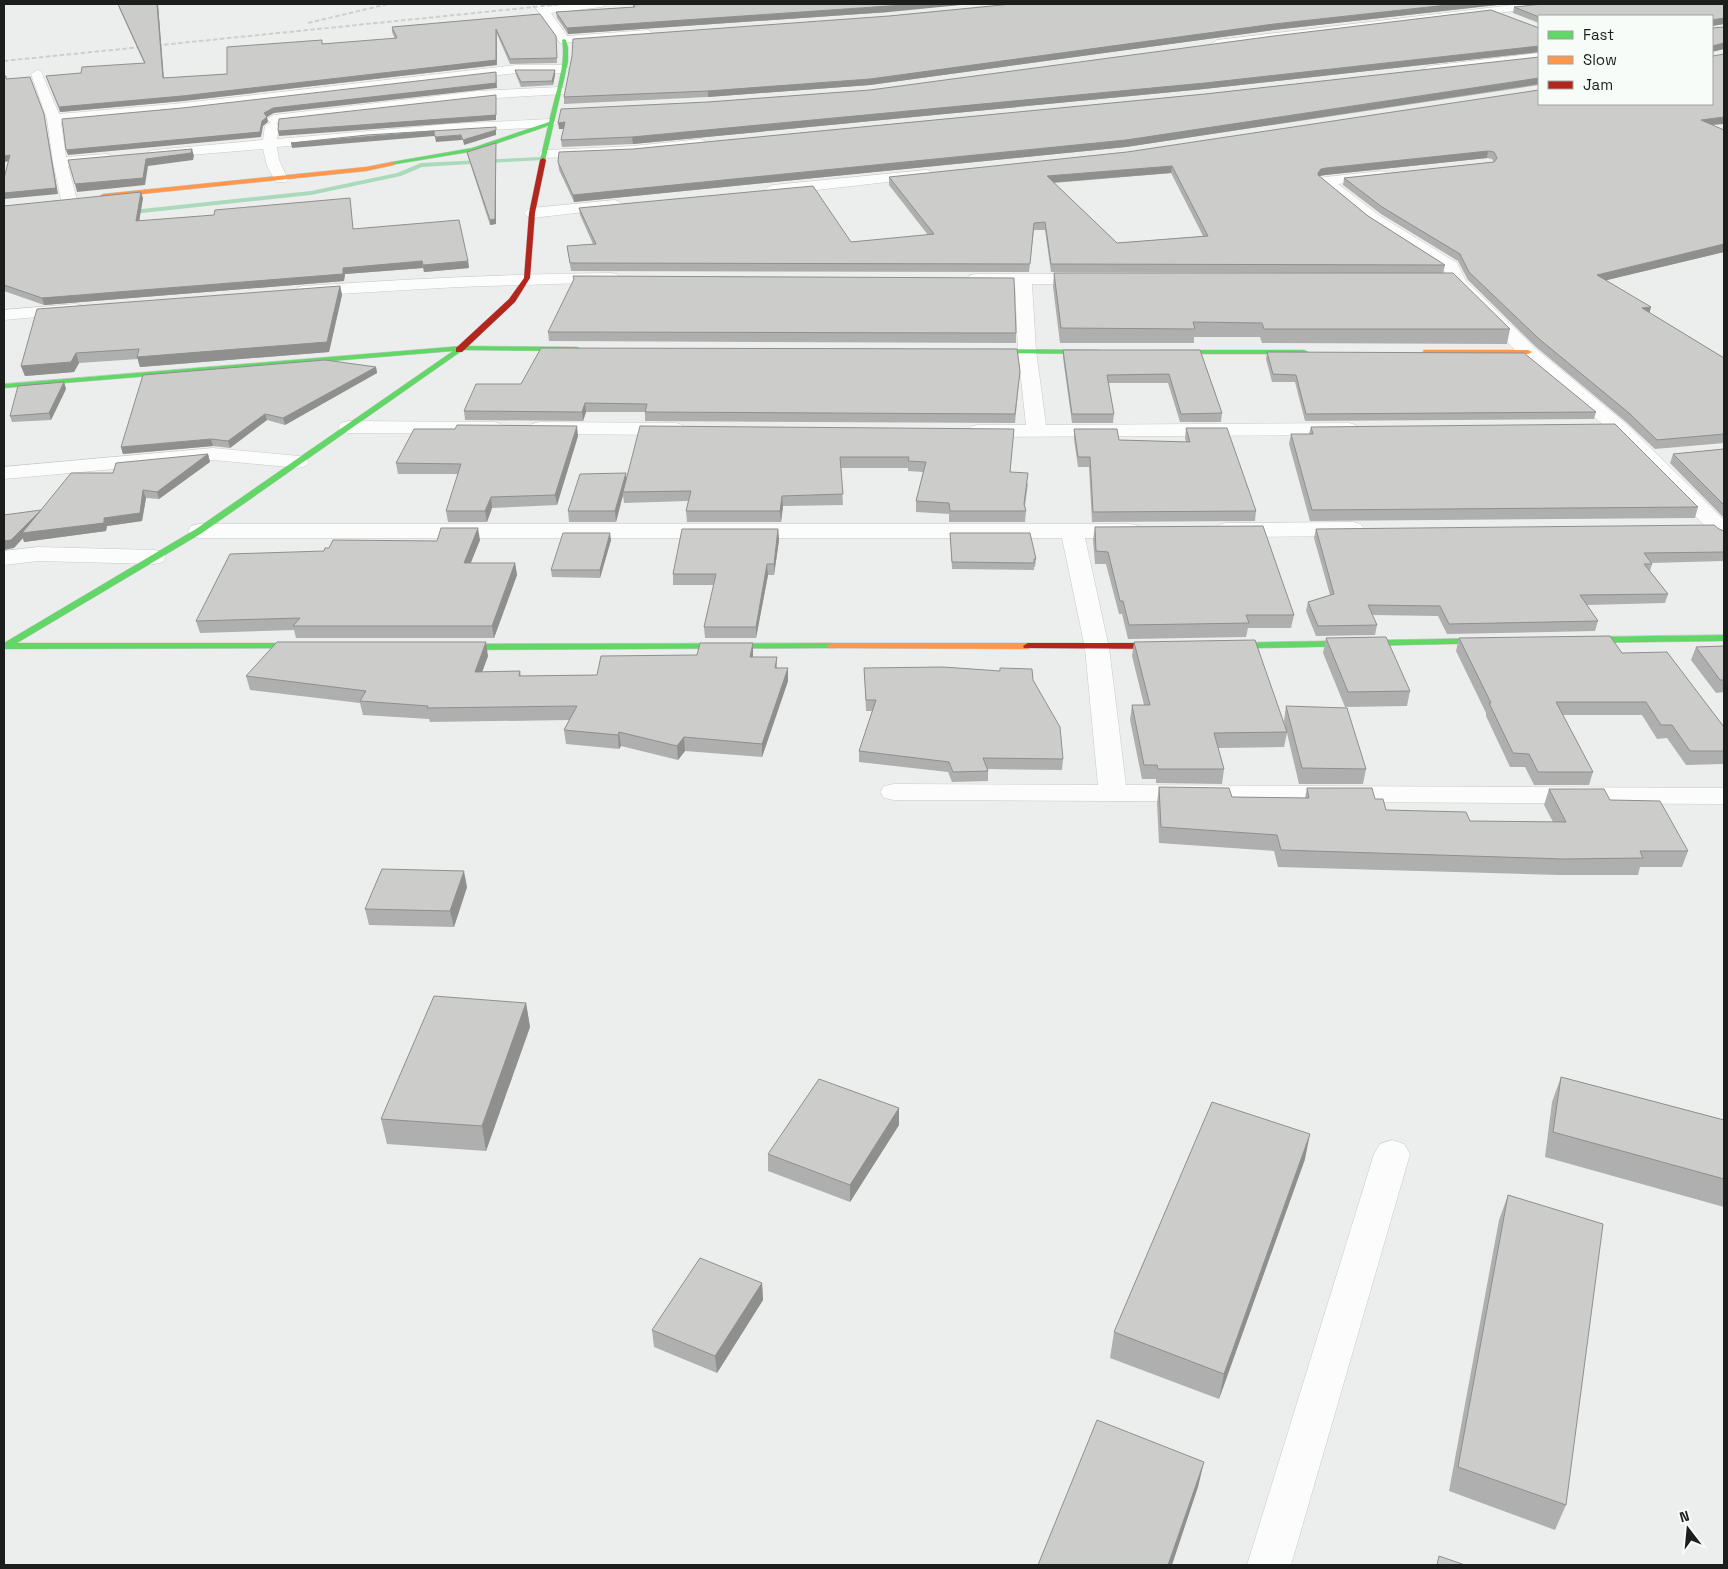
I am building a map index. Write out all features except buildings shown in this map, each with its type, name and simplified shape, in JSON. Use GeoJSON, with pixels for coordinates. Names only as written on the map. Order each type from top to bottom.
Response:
{"type":"FeatureCollection","features":[{"type":"Feature","properties":{"kind":"street"},"geometry":{"type":"LineString","coordinates":[[542,7],[602,4]]}},
{"type":"Feature","properties":{"kind":"street"},"geometry":{"type":"LineString","coordinates":[[1469,4],[1514,20]]}},
{"type":"Feature","properties":{"kind":"street"},"geometry":{"type":"LineString","coordinates":[[1205,46],[1547,4]]}},
{"type":"Feature","properties":{"kind":"street"},"geometry":{"type":"LineString","coordinates":[[4,646],[199,531],[462,348],[512,300],[527,278],[532,213],[557,114],[566,48],[564,40],[542,7]]}},
{"type":"Feature","properties":{"kind":"street"},"geometry":{"type":"LineString","coordinates":[[564,40],[663,33]]}},
{"type":"Feature","properties":{"kind":"street"},"geometry":{"type":"LineString","coordinates":[[1413,72],[1538,56]]}},
{"type":"Feature","properties":{"kind":"street"},"geometry":{"type":"LineString","coordinates":[[54,119],[517,69],[563,69]]}},
{"type":"Feature","properties":{"kind":"street"},"geometry":{"type":"LineString","coordinates":[[37,74],[54,119],[60,162],[74,199],[366,169],[473,150],[509,139],[557,114]]}},
{"type":"Feature","properties":{"kind":"street"},"geometry":{"type":"LineString","coordinates":[[274,119],[478,95],[559,91]]}},
{"type":"Feature","properties":{"kind":"street"},"geometry":{"type":"LineString","coordinates":[[279,96],[268,144],[275,171],[281,179]]}},
{"type":"Feature","properties":{"kind":"street"},"geometry":{"type":"LineString","coordinates":[[139,155],[449,128],[557,114]]}},
{"type":"Feature","properties":{"kind":"street"},"geometry":{"type":"LineString","coordinates":[[546,154],[633,150],[717,141]]}},
{"type":"Feature","properties":{"kind":"street"},"geometry":{"type":"LineString","coordinates":[[60,162],[119,157]]}},
{"type":"Feature","properties":{"kind":"street"},"geometry":{"type":"LineString","coordinates":[[758,192],[940,173]]}},
{"type":"Feature","properties":{"kind":"street"},"geometry":{"type":"LineString","coordinates":[[1392,174],[1325,181],[1374,219],[1451,267],[1458,283],[1528,352],[1618,427],[1721,529]]}},
{"type":"Feature","properties":{"kind":"street"},"geometry":{"type":"LineString","coordinates":[[532,213],[631,204]]}},
{"type":"Feature","properties":{"kind":"street"},"geometry":{"type":"LineString","coordinates":[[288,293],[454,280],[631,278]]}},
{"type":"Feature","properties":{"kind":"street"},"geometry":{"type":"LineString","coordinates":[[964,279],[1103,279]]}},
{"type":"Feature","properties":{"kind":"street"},"geometry":{"type":"LineString","coordinates":[[1023,279],[1027,352],[1037,431]]}},
{"type":"Feature","properties":{"kind":"street"},"geometry":{"type":"LineString","coordinates":[[1438,280],[1458,280]]}},
{"type":"Feature","properties":{"kind":"street"},"geometry":{"type":"LineString","coordinates":[[4,314],[92,308]]}},
{"type":"Feature","properties":{"kind":"street"},"geometry":{"type":"LineString","coordinates":[[4,386],[462,348],[591,349]]}},
{"type":"Feature","properties":{"kind":"street"},"geometry":{"type":"LineString","coordinates":[[967,351],[1115,352]]}},
{"type":"Feature","properties":{"kind":"street"},"geometry":{"type":"LineString","coordinates":[[1155,352],[1312,352]]}},
{"type":"Feature","properties":{"kind":"street"},"geometry":{"type":"LineString","coordinates":[[1420,352],[1528,352]]}},
{"type":"Feature","properties":{"kind":"street"},"geometry":{"type":"LineString","coordinates":[[348,427],[697,429]]}},
{"type":"Feature","properties":{"kind":"street"},"geometry":{"type":"LineString","coordinates":[[1588,427],[1618,427]]}},
{"type":"Feature","properties":{"kind":"street"},"geometry":{"type":"LineString","coordinates":[[957,430],[1372,429]]}},
{"type":"Feature","properties":{"kind":"street"},"geometry":{"type":"LineString","coordinates":[[4,473],[213,454],[299,462]]}},
{"type":"Feature","properties":{"kind":"street"},"geometry":{"type":"LineString","coordinates":[[1648,458],[1676,455]]}},
{"type":"Feature","properties":{"kind":"street"},"geometry":{"type":"LineString","coordinates":[[1688,526],[1721,529]]}},
{"type":"Feature","properties":{"kind":"street"},"geometry":{"type":"LineString","coordinates":[[1201,530],[1370,529]]}},
{"type":"Feature","properties":{"kind":"street"},"geometry":{"type":"LineString","coordinates":[[199,531],[1152,531]]}},
{"type":"Feature","properties":{"kind":"street"},"geometry":{"type":"LineString","coordinates":[[1072,531],[1097,648],[1113,794]]}},
{"type":"Feature","properties":{"kind":"street"},"geometry":{"type":"LineString","coordinates":[[4,558],[38,554],[155,556]]}},
{"type":"Feature","properties":{"kind":"street"},"geometry":{"type":"LineString","coordinates":[[1565,640],[1724,638]]}},
{"type":"Feature","properties":{"kind":"street"},"geometry":{"type":"LineString","coordinates":[[1207,646],[1505,641]]}},
{"type":"Feature","properties":{"kind":"street"},"geometry":{"type":"LineString","coordinates":[[4,646],[323,646]]}},
{"type":"Feature","properties":{"kind":"street"},"geometry":{"type":"LineString","coordinates":[[442,646],[1097,648],[1187,646]]}},
{"type":"Feature","properties":{"kind":"street"},"geometry":{"type":"LineString","coordinates":[[894,792],[1724,796]]}},
{"type":"Feature","properties":{"kind":"street"},"geometry":{"type":"LineString","coordinates":[[1269,1565],[1392,1154]]}},
{"type":"Feature","properties":{"kind":"waterway"},"geometry":{"type":"LineString","coordinates":[[123,213],[311,193],[399,175],[421,165],[540,159]]}},
{"type":"Feature","properties":{"kind":"railway"},"geometry":{"type":"LineString","coordinates":[[308,23],[388,4]]}},
{"type":"Feature","properties":{"kind":"railway"},"geometry":{"type":"LineString","coordinates":[[4,61],[563,4]]}},
{"type":"Feature","properties":{"kind":"traffic: fast"},"geometry":{"type":"LineString","coordinates":[[543,160],[565,62],[566,48],[564,40]]}},
{"type":"Feature","properties":{"kind":"traffic: fast"},"geometry":{"type":"LineString","coordinates":[[392,164],[473,150],[551,123]]}},
{"type":"Feature","properties":{"kind":"traffic: fast"},"geometry":{"type":"LineString","coordinates":[[4,386],[462,348],[577,349]]}},
{"type":"Feature","properties":{"kind":"traffic: fast"},"geometry":{"type":"LineString","coordinates":[[5,646],[199,531],[459,350]]}},
{"type":"Feature","properties":{"kind":"traffic: fast"},"geometry":{"type":"LineString","coordinates":[[980,351],[1099,352]]}},
{"type":"Feature","properties":{"kind":"traffic: fast"},"geometry":{"type":"LineString","coordinates":[[1162,352],[1304,352]]}},
{"type":"Feature","properties":{"kind":"traffic: fast"},"geometry":{"type":"LineString","coordinates":[[1576,640],[1724,638]]}},
{"type":"Feature","properties":{"kind":"traffic: fast"},"geometry":{"type":"LineString","coordinates":[[1219,646],[1496,641]]}},
{"type":"Feature","properties":{"kind":"traffic: fast"},"geometry":{"type":"LineString","coordinates":[[5,646],[311,646]]}},
{"type":"Feature","properties":{"kind":"traffic: fast"},"geometry":{"type":"LineString","coordinates":[[449,647],[832,646]]}},
{"type":"Feature","properties":{"kind":"traffic: slow"},"geometry":{"type":"LineString","coordinates":[[103,196],[366,169],[392,164]]}},
{"type":"Feature","properties":{"kind":"traffic: slow"},"geometry":{"type":"LineString","coordinates":[[1427,352],[1528,352]]}},
{"type":"Feature","properties":{"kind":"traffic: slow"},"geometry":{"type":"LineString","coordinates":[[832,646],[1028,646]]}},
{"type":"Feature","properties":{"kind":"traffic: jam"},"geometry":{"type":"LineString","coordinates":[[459,350],[512,300],[527,278],[532,213],[543,160]]}},
{"type":"Feature","properties":{"kind":"traffic: jam"},"geometry":{"type":"LineString","coordinates":[[1028,646],[1171,646]]}}]}
